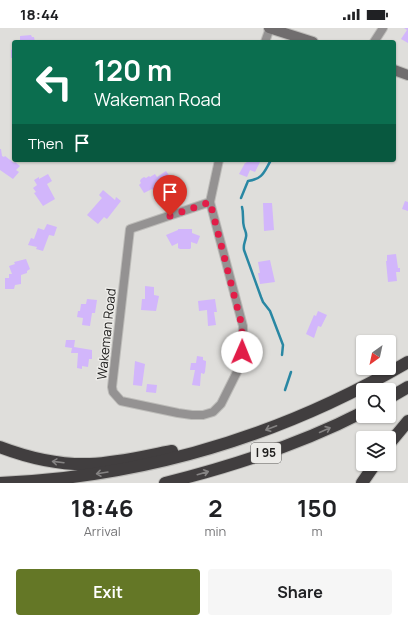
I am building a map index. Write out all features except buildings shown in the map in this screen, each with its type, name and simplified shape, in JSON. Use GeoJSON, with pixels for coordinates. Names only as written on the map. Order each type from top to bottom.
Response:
{"type":"FeatureCollection","features":[{"type":"Feature","properties":{"kind":"highway"},"geometry":{"type":"LineString","coordinates":[[368,383],[408,356]]}},
{"type":"Feature","properties":{"kind":"highway","name":"I 95"},"geometry":{"type":"LineString","coordinates":[[370,383],[408,362]]}},
{"type":"Feature","properties":{"kind":"highway"},"geometry":{"type":"LineString","coordinates":[[396,394],[408,387]]}},
{"type":"Feature","properties":{"kind":"highway","name":"I 95"},"geometry":{"type":"LineString","coordinates":[[0,483],[74,477],[126,469],[191,454],[248,437],[304,415],[356,391]]}},
{"type":"Feature","properties":{"kind":"highway","name":"I 95"},"geometry":{"type":"LineString","coordinates":[[165,483],[222,468],[277,449],[356,415]]}},
{"type":"Feature","properties":{"kind":"highway"},"geometry":{"type":"LineString","coordinates":[[396,435],[408,420]]}},
{"type":"Feature","properties":{"kind":"highway"},"geometry":{"type":"LineString","coordinates":[[0,447],[40,460],[73,464],[91,464],[122,460],[248,437]]}},
{"type":"Feature","properties":{"kind":"highway"},"geometry":{"type":"LineString","coordinates":[[362,483],[370,471]]}},
{"type":"Feature","properties":{"kind":"main road"},"geometry":{"type":"LineString","coordinates":[[270,28],[307,40]]}},
{"type":"Feature","properties":{"kind":"main road"},"geometry":{"type":"LineString","coordinates":[[396,71],[408,75]]}},
{"type":"Feature","properties":{"kind":"street"},"geometry":{"type":"LineString","coordinates":[[266,40],[270,28]]}},
{"type":"Feature","properties":{"kind":"street"},"geometry":{"type":"LineString","coordinates":[[375,40],[383,28]]}},
{"type":"Feature","properties":{"kind":"street","name":"Wakeman Road"},"geometry":{"type":"LineString","coordinates":[[210,202],[130,229],[112,387],[113,392],[121,401],[178,413],[203,415],[213,412],[221,404],[236,373],[242,352],[242,326],[210,202],[218,162]]}},
{"type":"Feature","properties":{"kind":"waterway"},"geometry":{"type":"LineString","coordinates":[[241,198],[248,181],[260,177],[270,162]]}},
{"type":"Feature","properties":{"kind":"waterway"},"geometry":{"type":"LineString","coordinates":[[242,207],[243,224],[246,234],[244,250],[263,302],[270,311],[283,345],[282,355]]}},
{"type":"Feature","properties":{"kind":"waterway"},"geometry":{"type":"LineString","coordinates":[[285,390],[291,372]]}},
{"type":"Feature","properties":{"kind":"route"},"geometry":{"type":"LineString","coordinates":[[170,216],[210,202],[242,326],[242,352]]}}]}
